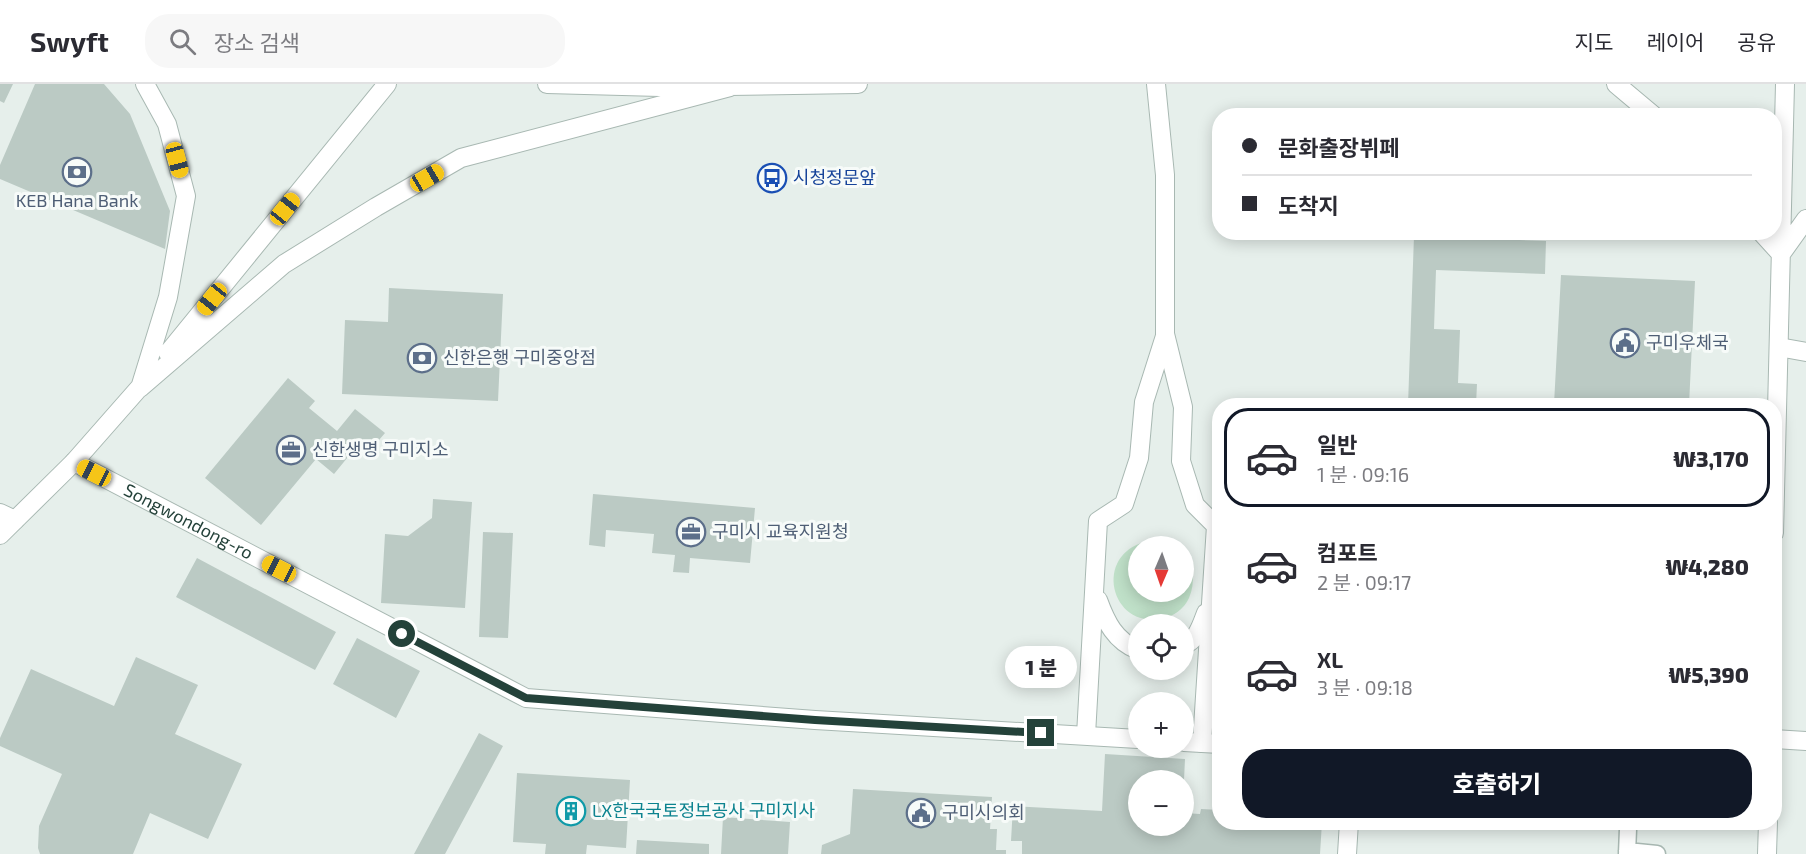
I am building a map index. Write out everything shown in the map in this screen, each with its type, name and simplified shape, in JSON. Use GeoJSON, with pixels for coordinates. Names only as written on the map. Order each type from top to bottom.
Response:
{"type":"FeatureCollection","features":[{"type":"Feature","properties":{"kind":"street"},"geometry":{"type":"LineString","coordinates":[[140,388],[168,297],[186,196],[167,124],[146,84]]}},
{"type":"Feature","properties":{"kind":"street"},"geometry":{"type":"LineString","coordinates":[[0,535],[8,516],[74,462],[140,388],[387,84]]}},
{"type":"Feature","properties":{"kind":"street"},"geometry":{"type":"LineString","coordinates":[[547,84],[660,87],[858,84]]}},
{"type":"Feature","properties":{"kind":"street"},"geometry":{"type":"LineString","coordinates":[[1156,84],[1165,175],[1166,334],[1183,407],[1181,461],[1195,506],[1212,522]]}},
{"type":"Feature","properties":{"kind":"street"},"geometry":{"type":"LineString","coordinates":[[1616,84],[1644,108]]}},
{"type":"Feature","properties":{"kind":"street"},"geometry":{"type":"LineString","coordinates":[[1782,212],[1785,84]]}},
{"type":"Feature","properties":{"kind":"street"},"geometry":{"type":"LineString","coordinates":[[140,388],[284,264],[461,158],[730,87]]}},
{"type":"Feature","properties":{"kind":"street"},"geometry":{"type":"LineString","coordinates":[[1781,254],[1806,219]]}},
{"type":"Feature","properties":{"kind":"street"},"geometry":{"type":"LineString","coordinates":[[1768,240],[1781,254]]}},
{"type":"Feature","properties":{"kind":"street"},"geometry":{"type":"LineString","coordinates":[[1778,398],[1781,240]]}},
{"type":"Feature","properties":{"kind":"street"},"geometry":{"type":"LineString","coordinates":[[1086,735],[1098,521],[1124,504],[1139,458],[1144,402],[1166,334]]}},
{"type":"Feature","properties":{"kind":"street"},"geometry":{"type":"LineString","coordinates":[[1779,347],[1806,352]]}},
{"type":"Feature","properties":{"kind":"street","name":"Songwondong-ro"},"geometry":{"type":"LineString","coordinates":[[74,462],[526,698],[815,720],[1128,738]]}},
{"type":"Feature","properties":{"kind":"street"},"geometry":{"type":"LineString","coordinates":[[1095,589],[1106,622],[1118,637],[1128,645]]}},
{"type":"Feature","properties":{"kind":"street"},"geometry":{"type":"LineString","coordinates":[[1194,638],[1212,597]]}},
{"type":"Feature","properties":{"kind":"street"},"geometry":{"type":"LineString","coordinates":[[1194,742],[1211,743],[1212,597]]}},
{"type":"Feature","properties":{"kind":"street"},"geometry":{"type":"LineString","coordinates":[[1782,740],[1806,741]]}},
{"type":"Feature","properties":{"kind":"street"},"geometry":{"type":"LineString","coordinates":[[1347,854],[1348,830]]}},
{"type":"Feature","properties":{"kind":"street"},"geometry":{"type":"LineString","coordinates":[[1767,830],[1767,854]]}},
{"type":"Feature","properties":{"kind":"lane"},"geometry":{"type":"LineString","coordinates":[[1628,830],[1627,852],[1657,854]]}},
{"type":"Feature","properties":{"kind":"green space"},"geometry":{"type":"Polygon","coordinates":[[[1128,551],[1128,602],[1187,602],[1184,606],[1173,614],[1134,614],[1128,611],[1118,599],[1114,585],[1115,570],[1122,556],[1128,551]]]}},
{"type":"Feature","properties":{"kind":"building"},"geometry":{"type":"Polygon","coordinates":[[[0,84],[13,84],[4,103],[0,101],[0,84]]]}},
{"type":"Feature","properties":{"kind":"building","name":"KEB Hana Bank"},"geometry":{"type":"Polygon","coordinates":[[[35,84],[104,84],[130,114],[170,211],[165,249],[0,179],[0,165],[35,84]]]}},
{"type":"Feature","properties":{"kind":"building"},"geometry":{"type":"Polygon","coordinates":[[[1414,240],[1546,241],[1545,274],[1436,270],[1434,329],[1460,330],[1458,383],[1477,384],[1476,398],[1408,398],[1414,240]]]}},
{"type":"Feature","properties":{"kind":"building","name":"구미우체국"},"geometry":{"type":"Polygon","coordinates":[[[1561,275],[1695,281],[1689,398],[1554,398],[1561,275]]]}},
{"type":"Feature","properties":{"kind":"building","name":"신한은행 구미중앙점"},"geometry":{"type":"Polygon","coordinates":[[[389,288],[503,294],[498,401],[342,394],[345,320],[388,322],[389,288]]]}},
{"type":"Feature","properties":{"kind":"building","name":"신한생명 구미지소"},"geometry":{"type":"Polygon","coordinates":[[[288,378],[315,401],[309,408],[337,431],[355,409],[385,433],[367,454],[357,446],[334,474],[316,459],[261,525],[205,478],[288,378]]]}},
{"type":"Feature","properties":{"kind":"building","name":"구미시 교육지원청"},"geometry":{"type":"Polygon","coordinates":[[[593,494],[755,508],[750,563],[690,558],[689,573],[673,572],[675,555],[652,553],[654,534],[606,530],[605,547],[589,545],[593,494]]]}},
{"type":"Feature","properties":{"kind":"building"},"geometry":{"type":"Polygon","coordinates":[[[433,499],[472,502],[465,608],[381,603],[385,534],[408,536],[432,518],[433,499]]]}},
{"type":"Feature","properties":{"kind":"building"},"geometry":{"type":"Polygon","coordinates":[[[483,532],[513,533],[508,638],[479,637],[483,532]]]}},
{"type":"Feature","properties":{"kind":"building"},"geometry":{"type":"Polygon","coordinates":[[[197,558],[336,632],[315,670],[176,597],[197,558]]]}},
{"type":"Feature","properties":{"kind":"building"},"geometry":{"type":"Polygon","coordinates":[[[357,638],[420,671],[396,718],[333,684],[357,638]]]}},
{"type":"Feature","properties":{"kind":"building"},"geometry":{"type":"Polygon","coordinates":[[[136,657],[198,685],[175,734],[242,764],[208,839],[150,813],[133,854],[40,854],[39,826],[62,774],[0,746],[0,738],[31,669],[114,706],[136,657]]]}},
{"type":"Feature","properties":{"kind":"building"},"geometry":{"type":"Polygon","coordinates":[[[479,733],[503,746],[445,854],[414,854],[479,733]]]}},
{"type":"Feature","properties":{"kind":"building"},"geometry":{"type":"Polygon","coordinates":[[[1105,754],[1128,755],[1128,758],[1185,759],[1184,770],[1128,770],[1128,836],[1194,836],[1194,814],[1200,814],[1201,809],[1212,810],[1212,830],[1322,830],[1320,854],[1022,854],[1022,841],[1011,841],[1013,806],[1102,811],[1105,754]]]}},
{"type":"Feature","properties":{"kind":"building","name":"LX한국국토정보공사 구미지사"},"geometry":{"type":"Polygon","coordinates":[[[517,773],[630,780],[626,848],[587,845],[586,854],[545,854],[546,844],[513,842],[517,773]]]}},
{"type":"Feature","properties":{"kind":"building","name":"구미시의회"},"geometry":{"type":"Polygon","coordinates":[[[853,789],[992,797],[990,829],[997,829],[996,850],[1006,850],[1006,854],[821,854],[822,845],[850,834],[853,789]]]}},
{"type":"Feature","properties":{"kind":"building"},"geometry":{"type":"Polygon","coordinates":[[[723,817],[790,822],[788,854],[721,854],[723,817]]]}},
{"type":"Feature","properties":{"kind":"building"},"geometry":{"type":"Polygon","coordinates":[[[637,840],[709,844],[709,854],[636,854],[637,840]]]}},
{"type":"Feature","properties":{"kind":"place","name":"KEB Hana Bank"},"geometry":{"type":"Point","coordinates":[77,172]}},
{"type":"Feature","properties":{"kind":"place","name":"시청정문앞"},"geometry":{"type":"Point","coordinates":[772,178]}},
{"type":"Feature","properties":{"kind":"place","name":"구미우체국"},"geometry":{"type":"Point","coordinates":[1625,343]}},
{"type":"Feature","properties":{"kind":"place","name":"신한은행 구미중앙점"},"geometry":{"type":"Point","coordinates":[422,358]}},
{"type":"Feature","properties":{"kind":"place","name":"신한생명 구미지소"},"geometry":{"type":"Point","coordinates":[291,450]}},
{"type":"Feature","properties":{"kind":"place","name":"구미시 교육지원청"},"geometry":{"type":"Point","coordinates":[691,532]}},
{"type":"Feature","properties":{"kind":"place","name":"LX한국국토정보공사 구미지사"},"geometry":{"type":"Point","coordinates":[571,811]}},
{"type":"Feature","properties":{"kind":"place","name":"구미시의회"},"geometry":{"type":"Point","coordinates":[921,813]}},
{"type":"Feature","properties":{"kind":"route"},"geometry":{"type":"LineString","coordinates":[[402,634],[526,698],[815,720],[1041,733]]}}]}
